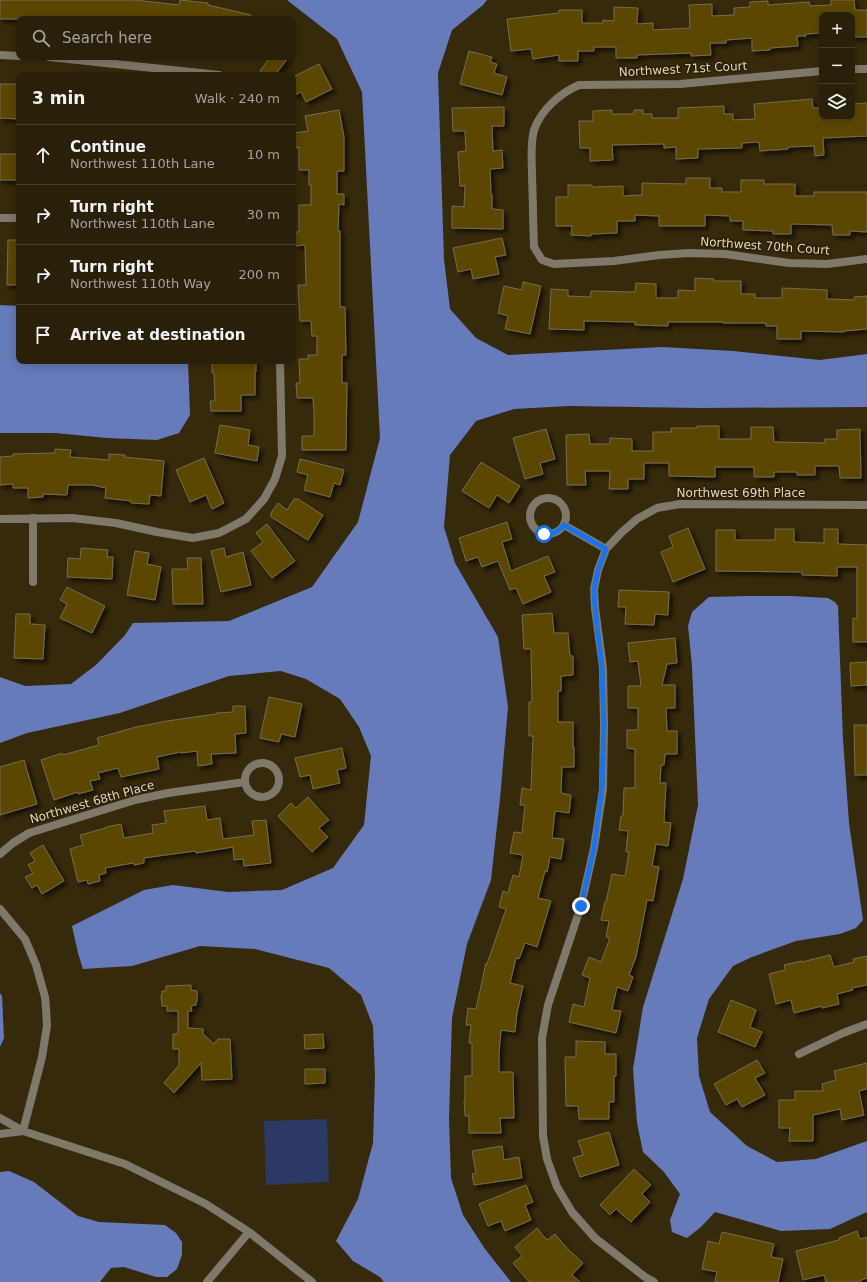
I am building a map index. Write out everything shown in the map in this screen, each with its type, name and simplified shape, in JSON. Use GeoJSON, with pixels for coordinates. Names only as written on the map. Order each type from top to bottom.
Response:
{"type":"FeatureCollection","features":[{"type":"Feature","properties":{"kind":"street"},"geometry":{"type":"LineString","coordinates":[[0,55],[16,56]]}},
{"type":"Feature","properties":{"kind":"street"},"geometry":{"type":"LineString","coordinates":[[77,60],[191,72]]}},
{"type":"Feature","properties":{"kind":"street"},"geometry":{"type":"LineString","coordinates":[[855,69],[867,69]]}},
{"type":"Feature","properties":{"kind":"street","name":"Northwest 71st Court"},"geometry":{"type":"LineString","coordinates":[[542,260],[534,248],[532,147],[534,130],[552,103],[570,89],[579,86],[680,84],[819,71]]}},
{"type":"Feature","properties":{"kind":"street"},"geometry":{"type":"LineString","coordinates":[[0,218],[16,218]]}},
{"type":"Feature","properties":{"kind":"street","name":"Northwest 70th Court"},"geometry":{"type":"LineString","coordinates":[[542,260],[554,264],[614,261],[689,253],[725,254],[789,263],[827,264],[867,259]]}},
{"type":"Feature","properties":{"kind":"street"},"geometry":{"type":"LineString","coordinates":[[0,519],[72,518],[116,522],[158,532],[193,538],[219,533],[246,519],[264,499],[275,479],[282,456],[280,364]]}},
{"type":"Feature","properties":{"kind":"street"},"geometry":{"type":"LineString","coordinates":[[543,499],[555,500],[564,508],[566,520],[564,525],[555,533],[550,534],[539,532],[530,518],[533,507],[543,499]]}},
{"type":"Feature","properties":{"kind":"street","name":"Northwest 69th Place"},"geometry":{"type":"LineString","coordinates":[[606,549],[637,519],[657,508],[680,504],[867,505]]}},
{"type":"Feature","properties":{"kind":"street"},"geometry":{"type":"LineString","coordinates":[[33,518],[33,582]]}},
{"type":"Feature","properties":{"kind":"street"},"geometry":{"type":"LineString","coordinates":[[564,525],[606,549],[598,570],[594,589],[603,676],[604,725],[602,789],[594,848],[581,906],[548,1005],[542,1038],[543,1136],[547,1159],[557,1187],[572,1212],[595,1238],[644,1280],[654,1282]]}},
{"type":"Feature","properties":{"kind":"street"},"geometry":{"type":"LineString","coordinates":[[261,763],[266,763],[272,766],[276,770],[280,780],[276,791],[266,797],[255,796],[250,793],[245,782],[247,772],[255,764],[261,763]]}},
{"type":"Feature","properties":{"kind":"street","name":"Northwest 68th Place"},"geometry":{"type":"LineString","coordinates":[[0,854],[13,843],[29,833],[135,800],[168,793],[245,782]]}},
{"type":"Feature","properties":{"kind":"street"},"geometry":{"type":"LineString","coordinates":[[0,909],[25,939],[36,965],[45,997],[47,1026],[42,1058],[23,1131]]}},
{"type":"Feature","properties":{"kind":"street"},"geometry":{"type":"LineString","coordinates":[[799,1054],[843,1033],[867,1024]]}},
{"type":"Feature","properties":{"kind":"street"},"geometry":{"type":"LineString","coordinates":[[0,1118],[23,1131],[125,1164],[206,1204],[249,1232],[312,1282]]}},
{"type":"Feature","properties":{"kind":"street"},"geometry":{"type":"LineString","coordinates":[[0,1134],[23,1131]]}},
{"type":"Feature","properties":{"kind":"street"},"geometry":{"type":"LineString","coordinates":[[207,1282],[249,1232]]}},
{"type":"Feature","properties":{"kind":"shaded area"},"geometry":{"type":"Polygon","coordinates":[[[287,0],[487,0],[452,30],[438,73],[444,259],[450,309],[476,338],[508,355],[662,347],[733,351],[820,360],[867,354],[867,407],[701,408],[569,406],[514,409],[476,421],[450,455],[444,527],[455,563],[498,637],[508,707],[491,880],[467,944],[452,1018],[449,1118],[451,1178],[463,1215],[485,1249],[511,1282],[384,1282],[380,1277],[353,1261],[336,1241],[358,1199],[373,1143],[375,1075],[373,1026],[361,995],[329,968],[255,949],[200,946],[132,966],[83,969],[78,953],[72,926],[144,890],[173,885],[228,892],[282,890],[333,868],[364,825],[371,756],[359,727],[340,699],[306,679],[281,671],[229,676],[120,713],[27,733],[0,743],[0,677],[25,686],[71,684],[97,664],[125,635],[133,623],[229,621],[312,587],[358,522],[380,438],[362,92],[337,39],[287,0]]]}},
{"type":"Feature","properties":{"kind":"shaded area"},"geometry":{"type":"Polygon","coordinates":[[[0,305],[16,306],[16,364],[188,364],[190,415],[179,433],[157,440],[107,438],[55,433],[0,433],[0,305]]]}},
{"type":"Feature","properties":{"kind":"shaded area"},"geometry":{"type":"Polygon","coordinates":[[[745,596],[828,598],[835,602],[838,606],[843,739],[849,823],[863,920],[856,928],[840,934],[796,941],[752,957],[733,966],[709,999],[697,1038],[699,1076],[710,1112],[747,1146],[777,1162],[816,1159],[867,1141],[867,1212],[830,1229],[781,1231],[715,1212],[701,1227],[687,1238],[672,1232],[670,1220],[680,1194],[664,1172],[643,1152],[637,1123],[633,1069],[643,1007],[683,879],[698,805],[692,666],[688,626],[692,612],[709,597],[745,596]]]}},
{"type":"Feature","properties":{"kind":"shaded area"},"geometry":{"type":"Polygon","coordinates":[[[0,993],[2,996],[4,1038],[0,1047],[0,993]]]}},
{"type":"Feature","properties":{"kind":"shaded area"},"geometry":{"type":"Polygon","coordinates":[[[327,1119],[329,1182],[266,1185],[264,1121],[327,1119]]]}},
{"type":"Feature","properties":{"kind":"shaded area"},"geometry":{"type":"Polygon","coordinates":[[[9,1171],[34,1182],[78,1216],[99,1222],[165,1225],[176,1233],[182,1242],[182,1255],[177,1269],[167,1277],[156,1277],[124,1267],[111,1268],[100,1282],[0,1282],[0,1172],[9,1171]]]}},
{"type":"Feature","properties":{"kind":"building"},"geometry":{"type":"Polygon","coordinates":[[[0,0],[135,0],[179,5],[180,0],[208,3],[208,5],[251,15],[16,16],[16,19],[0,19],[0,0]]]}},
{"type":"Feature","properties":{"kind":"building"},"geometry":{"type":"Polygon","coordinates":[[[831,0],[854,0],[855,10],[867,10],[867,37],[855,37],[855,12],[819,12],[819,33],[797,36],[798,46],[752,51],[752,38],[726,40],[726,43],[710,43],[711,55],[691,56],[691,53],[637,55],[637,58],[616,58],[616,47],[594,47],[594,51],[578,51],[578,61],[559,61],[559,55],[533,59],[531,49],[511,51],[507,19],[559,13],[559,10],[582,10],[582,23],[603,23],[603,20],[614,21],[614,7],[638,8],[637,24],[653,23],[653,30],[690,28],[689,5],[712,4],[712,16],[734,15],[734,8],[750,7],[750,2],[768,1],[768,5],[809,2],[810,6],[831,5],[831,0]]]}},
{"type":"Feature","properties":{"kind":"building"},"geometry":{"type":"Polygon","coordinates":[[[469,51],[492,57],[490,62],[497,64],[494,73],[507,77],[502,95],[460,84],[469,51]]]}},
{"type":"Feature","properties":{"kind":"building"},"geometry":{"type":"Polygon","coordinates":[[[268,60],[287,60],[277,72],[260,71],[268,60]]]}},
{"type":"Feature","properties":{"kind":"building"},"geometry":{"type":"Polygon","coordinates":[[[319,64],[332,89],[306,102],[301,92],[296,94],[296,76],[319,64]]]}},
{"type":"Feature","properties":{"kind":"building"},"geometry":{"type":"Polygon","coordinates":[[[0,84],[16,84],[16,119],[0,118],[0,84]]]}},
{"type":"Feature","properties":{"kind":"building"},"geometry":{"type":"Polygon","coordinates":[[[812,99],[813,108],[819,108],[819,120],[855,120],[855,104],[867,103],[867,136],[823,138],[824,155],[815,156],[814,146],[788,147],[788,149],[760,151],[759,142],[742,143],[742,148],[698,149],[698,158],[676,159],[676,147],[664,148],[664,144],[612,145],[613,160],[590,161],[590,148],[580,148],[579,121],[593,121],[593,111],[612,110],[612,114],[634,114],[634,110],[643,110],[643,114],[652,114],[652,118],[678,118],[678,108],[724,106],[724,114],[733,114],[733,120],[755,119],[754,104],[812,99]]]}},
{"type":"Feature","properties":{"kind":"building"},"geometry":{"type":"Polygon","coordinates":[[[504,107],[504,126],[492,126],[493,151],[502,150],[503,168],[490,169],[492,209],[503,210],[503,229],[452,228],[452,206],[464,207],[465,186],[460,186],[458,152],[466,151],[465,131],[453,131],[452,108],[504,107]]]}},
{"type":"Feature","properties":{"kind":"building"},"geometry":{"type":"Polygon","coordinates":[[[339,110],[344,137],[344,171],[337,171],[337,194],[344,194],[344,205],[339,204],[338,231],[340,231],[340,307],[345,307],[346,355],[342,355],[342,383],[347,383],[346,450],[302,450],[302,436],[314,436],[314,412],[313,398],[297,398],[296,383],[300,383],[299,359],[308,359],[308,355],[317,355],[317,336],[312,336],[311,321],[300,321],[298,285],[306,285],[305,245],[296,246],[296,232],[299,232],[299,205],[311,205],[309,170],[299,170],[299,147],[296,148],[296,133],[308,131],[305,116],[339,110]]]}},
{"type":"Feature","properties":{"kind":"building"},"geometry":{"type":"Polygon","coordinates":[[[0,154],[16,154],[16,180],[0,180],[0,154]]]}},
{"type":"Feature","properties":{"kind":"building"},"geometry":{"type":"Polygon","coordinates":[[[686,178],[710,178],[710,188],[722,188],[722,192],[741,192],[741,180],[764,180],[764,184],[795,184],[795,196],[814,196],[814,192],[867,192],[867,232],[850,231],[850,235],[833,235],[832,225],[791,224],[791,234],[773,234],[773,231],[743,230],[743,221],[730,221],[730,216],[705,215],[705,226],[659,226],[659,216],[635,215],[635,221],[617,221],[617,233],[591,234],[591,236],[571,235],[572,226],[556,226],[556,197],[568,197],[568,185],[592,185],[592,187],[623,186],[623,196],[642,195],[642,183],[686,184],[686,178]]]}},
{"type":"Feature","properties":{"kind":"building"},"geometry":{"type":"Polygon","coordinates":[[[502,238],[506,255],[495,257],[499,274],[473,279],[471,269],[458,272],[453,248],[502,238]]]}},
{"type":"Feature","properties":{"kind":"building"},"geometry":{"type":"Polygon","coordinates":[[[8,240],[16,240],[16,285],[7,285],[8,240]]]}},
{"type":"Feature","properties":{"kind":"building"},"geometry":{"type":"Polygon","coordinates":[[[695,278],[714,279],[714,281],[741,281],[741,294],[755,294],[755,298],[782,298],[782,288],[827,290],[827,299],[854,300],[854,297],[867,296],[867,329],[844,332],[801,331],[801,339],[777,339],[777,326],[766,326],[766,323],[668,322],[668,326],[635,325],[635,322],[584,321],[584,330],[549,329],[551,289],[568,290],[568,296],[590,297],[591,291],[635,292],[636,283],[656,284],[656,298],[678,298],[678,290],[695,291],[695,278]]]}},
{"type":"Feature","properties":{"kind":"building"},"geometry":{"type":"Polygon","coordinates":[[[523,282],[541,286],[530,334],[505,329],[508,316],[498,313],[504,286],[522,290],[523,282]]]}},
{"type":"Feature","properties":{"kind":"building"},"geometry":{"type":"Polygon","coordinates":[[[212,364],[256,364],[255,395],[241,395],[241,411],[211,411],[210,401],[215,401],[214,373],[212,373],[212,364]]]}},
{"type":"Feature","properties":{"kind":"building"},"geometry":{"type":"Polygon","coordinates":[[[220,425],[250,430],[248,445],[259,447],[257,461],[215,453],[220,425]]]}},
{"type":"Feature","properties":{"kind":"building"},"geometry":{"type":"Polygon","coordinates":[[[697,426],[719,426],[719,439],[751,439],[751,427],[773,427],[774,442],[825,443],[825,439],[837,439],[837,430],[860,429],[861,478],[840,478],[839,466],[815,466],[815,475],[797,475],[797,472],[774,472],[774,477],[754,477],[754,467],[715,467],[715,477],[669,476],[669,463],[644,463],[644,479],[628,479],[628,489],[609,489],[610,471],[585,471],[586,485],[567,485],[566,435],[589,434],[590,444],[610,444],[610,438],[632,439],[632,451],[653,451],[653,432],[671,432],[671,428],[697,428],[697,426]]]}},
{"type":"Feature","properties":{"kind":"building"},"geometry":{"type":"Polygon","coordinates":[[[546,429],[555,459],[540,463],[543,474],[525,479],[513,438],[546,429]]]}},
{"type":"Feature","properties":{"kind":"building"},"geometry":{"type":"Polygon","coordinates":[[[55,449],[71,450],[70,457],[109,460],[109,454],[164,461],[161,496],[150,495],[149,504],[131,503],[131,501],[105,498],[106,488],[92,485],[68,485],[67,495],[43,494],[43,497],[28,498],[28,488],[13,488],[13,484],[0,485],[0,457],[13,456],[13,454],[55,453],[55,449]]]}},
{"type":"Feature","properties":{"kind":"building"},"geometry":{"type":"Polygon","coordinates":[[[204,458],[224,503],[212,509],[206,495],[190,502],[176,470],[204,458]]]}},
{"type":"Feature","properties":{"kind":"building"},"geometry":{"type":"Polygon","coordinates":[[[300,459],[344,470],[340,485],[334,483],[330,497],[304,490],[308,475],[297,472],[300,459]]]}},
{"type":"Feature","properties":{"kind":"building"},"geometry":{"type":"Polygon","coordinates":[[[481,462],[520,486],[509,503],[497,495],[489,508],[462,491],[481,462]]]}},
{"type":"Feature","properties":{"kind":"building"},"geometry":{"type":"Polygon","coordinates":[[[294,499],[298,499],[323,515],[308,540],[271,517],[271,513],[278,503],[287,510],[294,499]]]}},
{"type":"Feature","properties":{"kind":"building"},"geometry":{"type":"Polygon","coordinates":[[[507,522],[512,539],[502,542],[511,571],[548,556],[555,572],[544,576],[551,592],[523,604],[516,588],[510,590],[498,561],[482,567],[478,557],[466,561],[459,538],[507,522]]]}},
{"type":"Feature","properties":{"kind":"building"},"geometry":{"type":"Polygon","coordinates":[[[267,524],[295,561],[272,578],[251,551],[263,542],[256,533],[267,524]]]}},
{"type":"Feature","properties":{"kind":"building"},"geometry":{"type":"Polygon","coordinates":[[[688,528],[705,569],[673,582],[661,552],[673,547],[669,536],[688,528]]]}},
{"type":"Feature","properties":{"kind":"building"},"geometry":{"type":"Polygon","coordinates":[[[775,529],[794,529],[794,542],[824,543],[824,529],[838,529],[838,544],[867,545],[867,642],[853,642],[853,618],[857,619],[857,567],[837,567],[837,576],[802,575],[802,572],[716,571],[716,530],[735,530],[735,540],[775,540],[775,529]]]}},
{"type":"Feature","properties":{"kind":"building"},"geometry":{"type":"Polygon","coordinates":[[[81,548],[108,550],[107,557],[113,557],[112,579],[67,577],[68,558],[80,559],[81,548]]]}},
{"type":"Feature","properties":{"kind":"building"},"geometry":{"type":"Polygon","coordinates":[[[224,548],[226,557],[243,552],[251,585],[221,592],[211,551],[224,548]]]}},
{"type":"Feature","properties":{"kind":"building"},"geometry":{"type":"Polygon","coordinates":[[[135,551],[149,553],[147,564],[161,567],[155,600],[127,595],[135,551]]]}},
{"type":"Feature","properties":{"kind":"building"},"geometry":{"type":"Polygon","coordinates":[[[187,558],[201,558],[203,604],[173,604],[172,569],[188,569],[187,558]]]}},
{"type":"Feature","properties":{"kind":"building"},"geometry":{"type":"Polygon","coordinates":[[[67,587],[105,606],[92,633],[60,618],[67,604],[60,600],[67,587]]]}},
{"type":"Feature","properties":{"kind":"building"},"geometry":{"type":"Polygon","coordinates":[[[619,590],[669,592],[668,615],[655,614],[654,625],[625,624],[626,607],[618,607],[619,590]]]}},
{"type":"Feature","properties":{"kind":"building"},"geometry":{"type":"Polygon","coordinates":[[[552,613],[554,633],[568,633],[570,656],[573,656],[573,675],[561,676],[561,691],[558,691],[558,722],[573,722],[574,767],[562,767],[561,793],[571,795],[569,813],[555,811],[552,838],[564,839],[561,859],[550,857],[547,872],[545,871],[538,898],[551,901],[537,947],[525,943],[519,959],[516,958],[510,983],[523,986],[517,1013],[515,1032],[501,1030],[499,1072],[513,1072],[514,1118],[500,1118],[501,1133],[469,1133],[469,1116],[465,1116],[464,1100],[465,1076],[472,1076],[472,1043],[469,1043],[471,1025],[466,1025],[468,1008],[476,1009],[486,963],[487,964],[506,909],[499,907],[503,891],[508,893],[513,875],[519,877],[523,855],[510,853],[514,832],[522,833],[525,805],[520,805],[522,788],[531,790],[533,736],[529,736],[529,702],[532,702],[531,649],[524,649],[522,615],[552,613]]]}},
{"type":"Feature","properties":{"kind":"building"},"geometry":{"type":"Polygon","coordinates":[[[16,614],[30,614],[30,624],[45,625],[43,659],[14,658],[16,614]]]}},
{"type":"Feature","properties":{"kind":"building"},"geometry":{"type":"Polygon","coordinates":[[[675,638],[677,663],[667,664],[662,685],[675,685],[675,708],[666,708],[667,731],[677,731],[677,754],[665,754],[664,765],[661,765],[660,783],[666,783],[664,822],[671,823],[668,846],[656,844],[652,866],[659,867],[653,901],[647,900],[636,957],[629,975],[633,977],[628,991],[617,987],[612,1010],[621,1011],[616,1033],[569,1022],[573,1004],[584,1007],[590,978],[582,975],[589,957],[601,962],[610,938],[606,937],[609,921],[601,920],[612,874],[625,876],[629,852],[626,852],[628,831],[619,830],[621,816],[623,816],[624,788],[635,788],[635,749],[627,748],[627,730],[638,730],[638,708],[628,708],[628,686],[641,686],[638,661],[630,662],[628,643],[675,638]]]}},
{"type":"Feature","properties":{"kind":"building"},"geometry":{"type":"Polygon","coordinates":[[[867,662],[867,685],[851,686],[850,663],[867,662]]]}},
{"type":"Feature","properties":{"kind":"building"},"geometry":{"type":"Polygon","coordinates":[[[269,697],[302,704],[295,737],[281,734],[279,742],[260,738],[269,697]]]}},
{"type":"Feature","properties":{"kind":"building"},"geometry":{"type":"Polygon","coordinates":[[[233,706],[245,706],[246,733],[235,734],[236,753],[211,754],[212,764],[198,766],[197,751],[180,752],[157,757],[159,769],[121,777],[118,768],[98,773],[100,779],[90,781],[93,790],[78,794],[78,792],[54,800],[41,760],[62,753],[63,755],[99,745],[97,738],[136,727],[216,713],[233,712],[233,706]]]}},
{"type":"Feature","properties":{"kind":"building"},"geometry":{"type":"Polygon","coordinates":[[[854,725],[867,725],[867,775],[855,775],[854,725]]]}},
{"type":"Feature","properties":{"kind":"building"},"geometry":{"type":"Polygon","coordinates":[[[342,748],[346,768],[337,770],[340,783],[313,789],[310,775],[300,777],[295,758],[342,748]]]}},
{"type":"Feature","properties":{"kind":"building"},"geometry":{"type":"Polygon","coordinates":[[[24,760],[37,804],[0,815],[0,767],[24,760]]]}},
{"type":"Feature","properties":{"kind":"building"},"geometry":{"type":"Polygon","coordinates":[[[308,797],[329,820],[319,828],[328,837],[312,852],[278,816],[291,803],[296,808],[308,797]]]}},
{"type":"Feature","properties":{"kind":"building"},"geometry":{"type":"Polygon","coordinates":[[[205,806],[207,820],[220,818],[223,839],[254,835],[252,821],[266,820],[271,863],[244,866],[243,859],[234,860],[233,847],[196,853],[195,851],[144,858],[144,863],[134,865],[133,863],[105,868],[106,873],[99,875],[100,881],[88,884],[87,880],[78,882],[70,849],[83,845],[80,835],[121,824],[124,838],[153,833],[152,825],[166,823],[164,811],[205,806]]]}},
{"type":"Feature","properties":{"kind":"building"},"geometry":{"type":"Polygon","coordinates":[[[43,845],[64,881],[42,894],[37,885],[32,888],[25,877],[33,873],[28,865],[35,861],[30,853],[43,845]]]}},
{"type":"Feature","properties":{"kind":"building"},"geometry":{"type":"Polygon","coordinates":[[[830,955],[834,967],[854,962],[853,959],[867,956],[867,985],[852,988],[853,990],[837,994],[839,1004],[822,1008],[822,1006],[794,1013],[791,1000],[776,1004],[769,974],[785,970],[784,965],[830,955]]]}},
{"type":"Feature","properties":{"kind":"building"},"geometry":{"type":"Polygon","coordinates":[[[191,985],[191,990],[197,991],[197,1002],[196,1005],[191,1006],[192,1011],[188,1011],[188,1028],[203,1029],[203,1034],[214,1044],[218,1039],[230,1039],[232,1079],[202,1080],[201,1063],[174,1093],[164,1083],[179,1065],[179,1049],[173,1049],[173,1034],[178,1034],[178,1011],[167,1011],[167,1006],[162,1006],[161,995],[162,991],[166,991],[166,986],[191,985]]]}},
{"type":"Feature","properties":{"kind":"building"},"geometry":{"type":"Polygon","coordinates":[[[731,1000],[756,1010],[750,1027],[762,1032],[755,1047],[718,1032],[731,1000]]]}},
{"type":"Feature","properties":{"kind":"building"},"geometry":{"type":"Polygon","coordinates":[[[323,1034],[324,1048],[305,1049],[304,1035],[323,1034]]]}},
{"type":"Feature","properties":{"kind":"building"},"geometry":{"type":"Polygon","coordinates":[[[576,1041],[605,1042],[605,1054],[616,1054],[614,1102],[609,1102],[609,1119],[579,1119],[578,1106],[566,1106],[565,1057],[576,1057],[576,1041]]]}},
{"type":"Feature","properties":{"kind":"building"},"geometry":{"type":"Polygon","coordinates":[[[757,1060],[765,1073],[755,1078],[765,1095],[742,1107],[737,1099],[726,1105],[714,1084],[757,1060]]]}},
{"type":"Feature","properties":{"kind":"building"},"geometry":{"type":"Polygon","coordinates":[[[867,1063],[867,1089],[859,1091],[864,1115],[842,1120],[840,1109],[813,1115],[813,1141],[789,1141],[790,1128],[779,1128],[779,1100],[795,1100],[795,1091],[823,1091],[822,1084],[836,1080],[834,1071],[867,1063]]]}},
{"type":"Feature","properties":{"kind":"building"},"geometry":{"type":"Polygon","coordinates":[[[305,1069],[325,1069],[325,1083],[305,1084],[305,1069]]]}},
{"type":"Feature","properties":{"kind":"building"},"geometry":{"type":"Polygon","coordinates":[[[609,1132],[619,1165],[580,1177],[573,1158],[583,1155],[578,1141],[609,1132]]]}},
{"type":"Feature","properties":{"kind":"building"},"geometry":{"type":"Polygon","coordinates":[[[502,1146],[504,1160],[519,1157],[522,1178],[474,1185],[472,1174],[476,1173],[472,1151],[502,1146]]]}},
{"type":"Feature","properties":{"kind":"building"},"geometry":{"type":"Polygon","coordinates":[[[634,1169],[651,1185],[642,1194],[650,1202],[631,1222],[616,1209],[610,1215],[600,1205],[634,1169]]]}},
{"type":"Feature","properties":{"kind":"building"},"geometry":{"type":"Polygon","coordinates":[[[526,1185],[533,1202],[525,1205],[531,1220],[505,1231],[501,1221],[488,1226],[479,1204],[526,1185]]]}},
{"type":"Feature","properties":{"kind":"building"},"geometry":{"type":"Polygon","coordinates":[[[537,1228],[547,1240],[555,1234],[583,1263],[572,1275],[580,1282],[529,1282],[513,1263],[522,1256],[515,1247],[537,1228]]]}},
{"type":"Feature","properties":{"kind":"building"},"geometry":{"type":"Polygon","coordinates":[[[857,1231],[860,1239],[867,1237],[867,1278],[857,1282],[826,1282],[824,1275],[803,1280],[796,1251],[839,1240],[839,1238],[857,1231]]]}},
{"type":"Feature","properties":{"kind":"building"},"geometry":{"type":"Polygon","coordinates":[[[722,1232],[774,1244],[771,1257],[783,1259],[778,1282],[715,1282],[717,1272],[702,1269],[708,1241],[719,1244],[722,1232]]]}},
{"type":"Feature","properties":{"kind":"route"},"geometry":{"type":"LineString","coordinates":[[544,534],[555,533],[564,525],[606,549],[598,570],[594,589],[602,668],[604,725],[602,789],[594,848],[581,906]]}}]}
